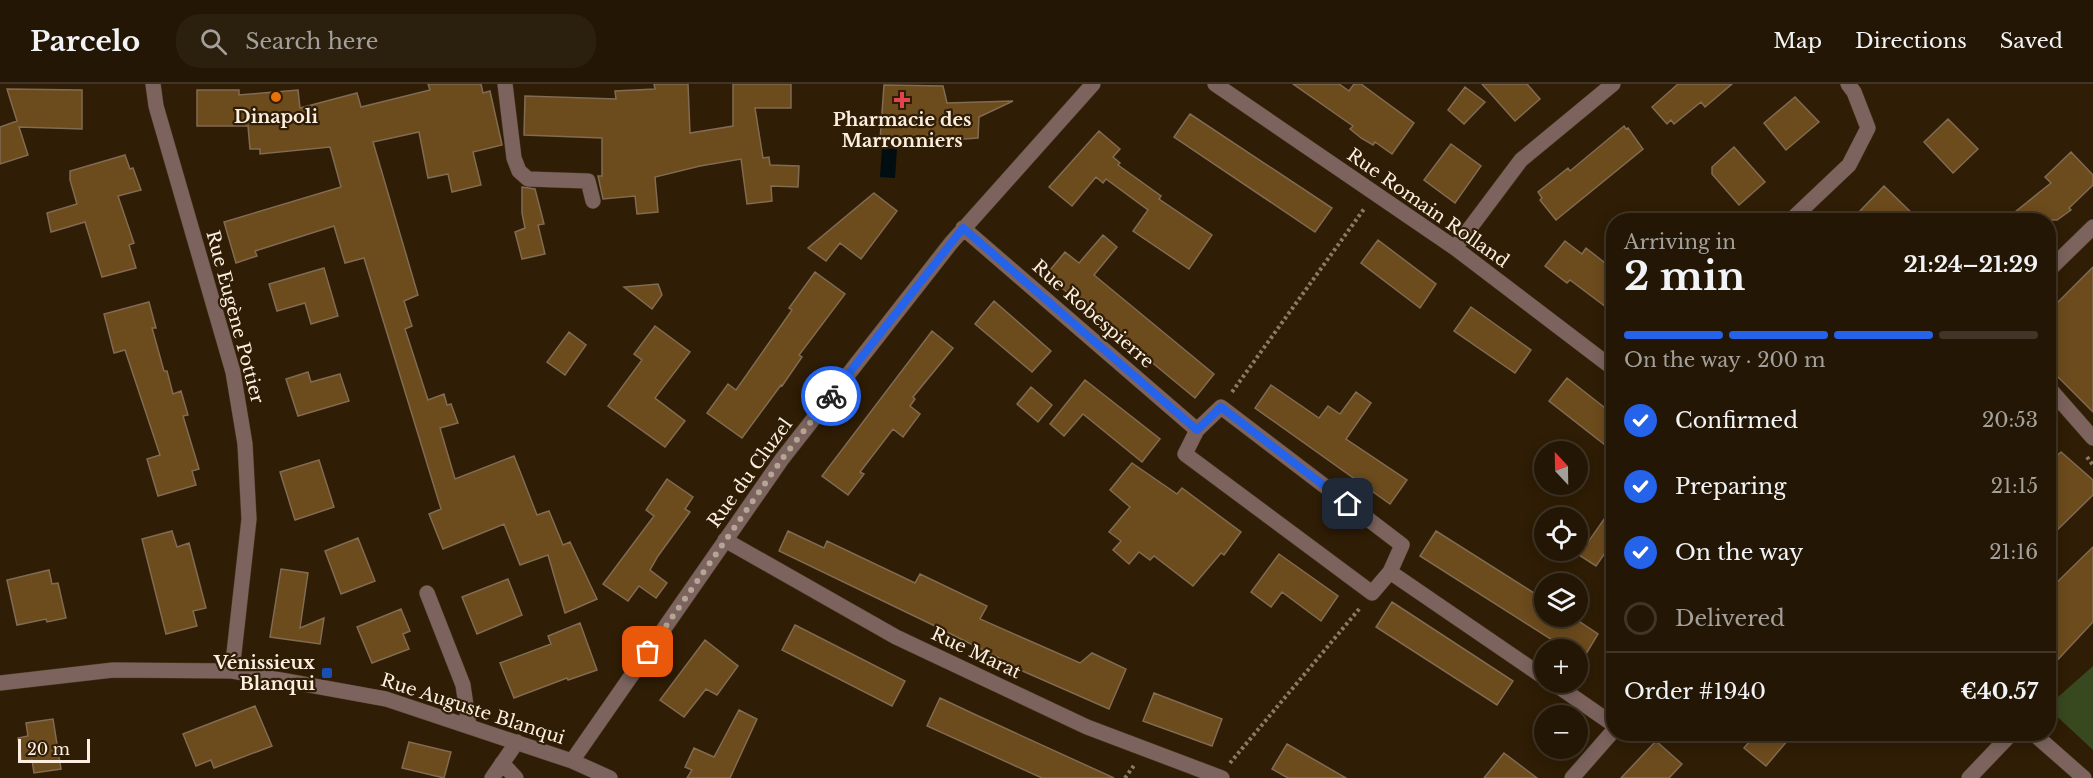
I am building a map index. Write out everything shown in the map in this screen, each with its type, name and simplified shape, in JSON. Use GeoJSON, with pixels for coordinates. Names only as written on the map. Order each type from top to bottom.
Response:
{"type":"FeatureCollection","features":[{"type":"Feature","properties":{"kind":"street","name":"Rue Eugène Pottier"},"geometry":{"type":"LineString","coordinates":[[153,84],[156,106],[233,372],[246,444],[249,519],[232,671]]}},
{"type":"Feature","properties":{"kind":"street"},"geometry":{"type":"LineString","coordinates":[[504,84],[514,158],[519,171],[528,179],[588,182],[593,201]]}},
{"type":"Feature","properties":{"kind":"street"},"geometry":{"type":"LineString","coordinates":[[1071,84],[1081,97]]}},
{"type":"Feature","properties":{"kind":"street","name":"Rue du Cluzel"},"geometry":{"type":"LineString","coordinates":[[572,761],[782,459],[963,228],[1093,84]]}},
{"type":"Feature","properties":{"kind":"street","name":"Rue Romain Rolland"},"geometry":{"type":"LineString","coordinates":[[1215,84],[1455,248],[1606,363]]}},
{"type":"Feature","properties":{"kind":"street"},"geometry":{"type":"LineString","coordinates":[[1455,248],[1521,160],[1613,84]]}},
{"type":"Feature","properties":{"kind":"street"},"geometry":{"type":"LineString","coordinates":[[1799,213],[1850,165],[1868,128],[1854,92],[1848,84]]}},
{"type":"Feature","properties":{"kind":"street"},"geometry":{"type":"LineString","coordinates":[[2056,263],[2093,226]]}},
{"type":"Feature","properties":{"kind":"street","name":"Rue Robespierre"},"geometry":{"type":"LineString","coordinates":[[963,228],[1197,430]]}},
{"type":"Feature","properties":{"kind":"street"},"geometry":{"type":"LineString","coordinates":[[2056,396],[2093,438]]}},
{"type":"Feature","properties":{"kind":"street"},"geometry":{"type":"LineString","coordinates":[[1221,407],[1402,545],[1390,572],[1372,593],[1185,454],[1197,430],[1221,407]]}},
{"type":"Feature","properties":{"kind":"street","name":"Rue Marat"},"geometry":{"type":"LineString","coordinates":[[725,540],[896,637],[1087,727],[1220,777]]}},
{"type":"Feature","properties":{"kind":"street"},"geometry":{"type":"LineString","coordinates":[[1390,572],[1534,670]]}},
{"type":"Feature","properties":{"kind":"street"},"geometry":{"type":"LineString","coordinates":[[427,593],[464,685],[469,726]]}},
{"type":"Feature","properties":{"kind":"street","name":"Rue Auguste Blanqui"},"geometry":{"type":"LineString","coordinates":[[0,683],[113,670],[232,671],[386,699],[572,761],[610,778]]}},
{"type":"Feature","properties":{"kind":"street"},"geometry":{"type":"LineString","coordinates":[[1568,693],[1606,719]]}},
{"type":"Feature","properties":{"kind":"street"},"geometry":{"type":"LineString","coordinates":[[1572,778],[1606,739]]}},
{"type":"Feature","properties":{"kind":"street"},"geometry":{"type":"LineString","coordinates":[[1969,778],[2005,741]]}},
{"type":"Feature","properties":{"kind":"street"},"geometry":{"type":"LineString","coordinates":[[2042,741],[2084,778]]}},
{"type":"Feature","properties":{"kind":"street"},"geometry":{"type":"LineString","coordinates":[[492,778],[517,742]]}},
{"type":"Feature","properties":{"kind":"street"},"geometry":{"type":"LineString","coordinates":[[502,763],[516,778]]}},
{"type":"Feature","properties":{"kind":"path"},"geometry":{"type":"LineString","coordinates":[[1221,407],[1375,194]]}},
{"type":"Feature","properties":{"kind":"path"},"geometry":{"type":"LineString","coordinates":[[1220,777],[1372,593]]}},
{"type":"Feature","properties":{"kind":"green space"},"geometry":{"type":"Polygon","coordinates":[[[2093,666],[2093,750],[2056,716],[2056,699],[2093,666]]]}},
{"type":"Feature","properties":{"kind":"shaded area"},"geometry":{"type":"Polygon","coordinates":[[[882,148],[897,149],[895,178],[880,177],[882,148]]]}},
{"type":"Feature","properties":{"kind":"building"},"geometry":{"type":"Polygon","coordinates":[[[428,84],[481,84],[483,93],[490,91],[502,145],[473,152],[481,185],[452,192],[448,174],[428,178],[419,132],[373,142],[418,295],[404,301],[412,326],[405,329],[428,400],[444,394],[447,405],[451,404],[458,423],[440,428],[455,479],[514,456],[537,515],[549,511],[563,545],[570,542],[597,599],[565,613],[548,555],[520,565],[504,524],[443,549],[429,514],[441,509],[364,258],[345,263],[334,226],[255,251],[257,256],[236,263],[224,222],[341,187],[330,147],[260,154],[260,149],[250,149],[248,126],[197,126],[197,90],[239,90],[239,95],[298,90],[300,108],[357,93],[361,107],[430,90],[428,84]]]}},
{"type":"Feature","properties":{"kind":"building"},"geometry":{"type":"Polygon","coordinates":[[[654,84],[688,84],[690,133],[733,126],[733,84],[791,84],[791,108],[755,108],[763,158],[769,157],[770,165],[799,166],[798,187],[771,186],[772,201],[747,204],[741,159],[655,177],[658,212],[637,214],[635,196],[603,199],[598,176],[602,176],[602,138],[524,135],[525,96],[616,99],[615,91],[655,89],[654,84]]]}},
{"type":"Feature","properties":{"kind":"building"},"geometry":{"type":"Polygon","coordinates":[[[1293,84],[1339,84],[1349,91],[1354,84],[1361,84],[1414,123],[1392,154],[1375,142],[1373,145],[1361,138],[1350,129],[1353,126],[1293,84]]]}},
{"type":"Feature","properties":{"kind":"building"},"geometry":{"type":"Polygon","coordinates":[[[1482,84],[1527,84],[1540,99],[1515,121],[1482,84]]]}},
{"type":"Feature","properties":{"kind":"building"},"geometry":{"type":"Polygon","coordinates":[[[1678,84],[1732,84],[1705,107],[1701,102],[1674,124],[1671,120],[1667,124],[1652,107],[1678,84]]]}},
{"type":"Feature","properties":{"kind":"building"},"geometry":{"type":"Polygon","coordinates":[[[884,85],[943,86],[947,103],[1013,101],[979,117],[978,138],[934,141],[880,140],[884,85]]]}},
{"type":"Feature","properties":{"kind":"building"},"geometry":{"type":"Polygon","coordinates":[[[1465,87],[1485,102],[1464,124],[1448,110],[1465,87]]]}},
{"type":"Feature","properties":{"kind":"building"},"geometry":{"type":"Polygon","coordinates":[[[7,89],[82,90],[82,129],[19,127],[28,155],[0,164],[0,127],[17,121],[7,89]]]}},
{"type":"Feature","properties":{"kind":"building"},"geometry":{"type":"Polygon","coordinates":[[[1795,97],[1819,122],[1786,150],[1764,123],[1795,97]]]}},
{"type":"Feature","properties":{"kind":"building"},"geometry":{"type":"Polygon","coordinates":[[[1190,114],[1332,208],[1315,232],[1174,137],[1190,114]]]}},
{"type":"Feature","properties":{"kind":"building"},"geometry":{"type":"Polygon","coordinates":[[[1948,119],[1978,149],[1953,173],[1924,142],[1948,119]]]}},
{"type":"Feature","properties":{"kind":"building"},"geometry":{"type":"Polygon","coordinates":[[[1624,126],[1628,128],[1643,149],[1556,220],[1540,200],[1542,198],[1538,192],[1568,168],[1570,171],[1624,126]]]}},
{"type":"Feature","properties":{"kind":"building"},"geometry":{"type":"Polygon","coordinates":[[[1099,131],[1120,149],[1113,157],[1120,163],[1118,165],[1161,196],[1159,199],[1212,235],[1189,269],[1133,231],[1148,210],[1106,179],[1103,183],[1096,177],[1072,206],[1049,187],[1099,131]]]}},
{"type":"Feature","properties":{"kind":"building"},"geometry":{"type":"Polygon","coordinates":[[[1451,144],[1481,166],[1455,203],[1424,180],[1451,144]]]}},
{"type":"Feature","properties":{"kind":"building"},"geometry":{"type":"Polygon","coordinates":[[[1734,147],[1765,182],[1739,205],[1712,174],[1712,167],[1734,147]]]}},
{"type":"Feature","properties":{"kind":"building"},"geometry":{"type":"Polygon","coordinates":[[[2071,152],[2093,175],[2093,185],[2069,208],[2071,210],[2057,220],[2056,213],[2014,213],[2051,183],[2045,177],[2071,152]]]}},
{"type":"Feature","properties":{"kind":"building"},"geometry":{"type":"Polygon","coordinates":[[[125,155],[130,169],[133,168],[141,190],[118,196],[134,243],[129,245],[136,268],[102,277],[85,222],[51,232],[47,213],[77,204],[70,180],[70,171],[125,155]]]}},
{"type":"Feature","properties":{"kind":"building"},"geometry":{"type":"Polygon","coordinates":[[[1884,186],[1912,213],[1862,213],[1860,211],[1884,186]]]}},
{"type":"Feature","properties":{"kind":"building"},"geometry":{"type":"Polygon","coordinates":[[[522,187],[535,189],[544,224],[538,225],[545,254],[522,259],[515,232],[525,228],[522,213],[522,187]]]}},
{"type":"Feature","properties":{"kind":"building"},"geometry":{"type":"Polygon","coordinates":[[[874,193],[897,211],[861,259],[840,243],[826,261],[808,248],[874,193]]]}},
{"type":"Feature","properties":{"kind":"building"},"geometry":{"type":"Polygon","coordinates":[[[1103,235],[1117,247],[1094,275],[1214,374],[1195,398],[1046,275],[1065,252],[1079,263],[1103,235]]]}},
{"type":"Feature","properties":{"kind":"building"},"geometry":{"type":"Polygon","coordinates":[[[1378,240],[1436,284],[1420,308],[1361,263],[1378,240]]]}},
{"type":"Feature","properties":{"kind":"building"},"geometry":{"type":"Polygon","coordinates":[[[1565,241],[1582,254],[1586,248],[1606,264],[1606,307],[1570,280],[1567,283],[1545,266],[1565,241]]]}},
{"type":"Feature","properties":{"kind":"building"},"geometry":{"type":"Polygon","coordinates":[[[2093,267],[2093,412],[2056,375],[2056,304],[2093,267]]]}},
{"type":"Feature","properties":{"kind":"building"},"geometry":{"type":"Polygon","coordinates":[[[324,268],[338,316],[311,324],[305,303],[277,311],[269,284],[324,268]]]}},
{"type":"Feature","properties":{"kind":"building"},"geometry":{"type":"Polygon","coordinates":[[[815,272],[845,294],[799,355],[802,357],[782,386],[742,438],[707,413],[728,384],[736,390],[792,310],[789,308],[815,272]]]}},
{"type":"Feature","properties":{"kind":"building"},"geometry":{"type":"Polygon","coordinates":[[[658,284],[662,295],[652,309],[624,287],[658,284]]]}},
{"type":"Feature","properties":{"kind":"building"},"geometry":{"type":"Polygon","coordinates":[[[994,301],[1051,351],[1032,372],[975,324],[994,301]]]}},
{"type":"Feature","properties":{"kind":"building"},"geometry":{"type":"Polygon","coordinates":[[[149,302],[156,328],[152,328],[164,371],[167,371],[173,394],[181,391],[188,415],[183,416],[199,469],[192,471],[196,485],[158,496],[147,459],[160,455],[125,350],[114,353],[104,314],[149,302]]]}},
{"type":"Feature","properties":{"kind":"building"},"geometry":{"type":"Polygon","coordinates":[[[1471,307],[1531,350],[1515,373],[1454,331],[1471,307]]]}},
{"type":"Feature","properties":{"kind":"building"},"geometry":{"type":"Polygon","coordinates":[[[655,326],[690,352],[655,398],[685,421],[665,447],[608,406],[642,360],[634,354],[655,326]]]}},
{"type":"Feature","properties":{"kind":"building"},"geometry":{"type":"Polygon","coordinates":[[[932,331],[953,348],[913,397],[915,399],[910,406],[920,414],[903,437],[893,429],[860,472],[864,474],[848,495],[822,476],[932,331]]]}},
{"type":"Feature","properties":{"kind":"building"},"geometry":{"type":"Polygon","coordinates":[[[569,332],[586,345],[565,375],[547,362],[569,332]]]}},
{"type":"Feature","properties":{"kind":"building"},"geometry":{"type":"Polygon","coordinates":[[[308,372],[311,382],[340,374],[349,401],[298,416],[286,379],[308,372]]]}},
{"type":"Feature","properties":{"kind":"building"},"geometry":{"type":"Polygon","coordinates":[[[1567,378],[1606,409],[1606,446],[1549,401],[1567,378]]]}},
{"type":"Feature","properties":{"kind":"building"},"geometry":{"type":"Polygon","coordinates":[[[1085,380],[1160,439],[1142,462],[1083,414],[1064,436],[1050,424],[1085,380]]]}},
{"type":"Feature","properties":{"kind":"building"},"geometry":{"type":"Polygon","coordinates":[[[1271,385],[1319,418],[1328,406],[1340,414],[1356,392],[1371,403],[1346,439],[1407,480],[1390,504],[1255,408],[1271,385]]]}},
{"type":"Feature","properties":{"kind":"building"},"geometry":{"type":"Polygon","coordinates":[[[1031,387],[1052,405],[1038,422],[1017,404],[1031,387]]]}},
{"type":"Feature","properties":{"kind":"building"},"geometry":{"type":"Polygon","coordinates":[[[2061,452],[2093,480],[2093,495],[2056,531],[2056,457],[2061,452]]]}},
{"type":"Feature","properties":{"kind":"building"},"geometry":{"type":"Polygon","coordinates":[[[319,460],[334,507],[295,520],[280,472],[319,460]]]}},
{"type":"Feature","properties":{"kind":"building"},"geometry":{"type":"Polygon","coordinates":[[[1132,463],[1177,494],[1182,488],[1241,532],[1224,555],[1221,553],[1193,586],[1154,556],[1150,560],[1139,552],[1129,564],[1113,550],[1121,541],[1109,532],[1130,507],[1110,490],[1132,463]]]}},
{"type":"Feature","properties":{"kind":"building"},"geometry":{"type":"Polygon","coordinates":[[[667,479],[693,497],[685,509],[690,512],[650,570],[667,583],[656,598],[639,586],[628,601],[603,584],[654,516],[646,510],[667,479]]]}},
{"type":"Feature","properties":{"kind":"building"},"geometry":{"type":"Polygon","coordinates":[[[1606,516],[1606,552],[1596,566],[1588,561],[1588,542],[1606,516]]]}},
{"type":"Feature","properties":{"kind":"building"},"geometry":{"type":"Polygon","coordinates":[[[172,531],[177,547],[189,543],[206,608],[193,611],[197,626],[166,634],[142,539],[172,531]]]}},
{"type":"Feature","properties":{"kind":"building"},"geometry":{"type":"Polygon","coordinates":[[[788,531],[824,548],[827,541],[915,583],[920,574],[987,606],[980,619],[1080,663],[1092,653],[1126,669],[1109,709],[1009,665],[935,626],[779,551],[788,531]]]}},
{"type":"Feature","properties":{"kind":"building"},"geometry":{"type":"Polygon","coordinates":[[[1436,531],[1534,593],[1534,627],[1588,627],[1598,634],[1588,651],[1588,639],[1551,639],[1420,556],[1436,531]]]}},
{"type":"Feature","properties":{"kind":"building"},"geometry":{"type":"Polygon","coordinates":[[[358,538],[375,581],[341,594],[325,551],[358,538]]]}},
{"type":"Feature","properties":{"kind":"building"},"geometry":{"type":"Polygon","coordinates":[[[2093,547],[2093,622],[2056,662],[2056,583],[2093,547]]]}},
{"type":"Feature","properties":{"kind":"building"},"geometry":{"type":"Polygon","coordinates":[[[1279,554],[1338,596],[1321,621],[1282,592],[1271,607],[1251,592],[1279,554]]]}},
{"type":"Feature","properties":{"kind":"building"},"geometry":{"type":"Polygon","coordinates":[[[281,569],[308,573],[300,628],[324,618],[320,644],[270,637],[281,569]]]}},
{"type":"Feature","properties":{"kind":"building"},"geometry":{"type":"Polygon","coordinates":[[[49,570],[52,584],[58,583],[66,618],[47,622],[46,619],[17,625],[7,580],[49,570]]]}},
{"type":"Feature","properties":{"kind":"building"},"geometry":{"type":"Polygon","coordinates":[[[508,579],[522,615],[477,634],[462,597],[508,579]]]}},
{"type":"Feature","properties":{"kind":"building"},"geometry":{"type":"Polygon","coordinates":[[[1392,602],[1513,681],[1497,705],[1376,627],[1392,602]]]}},
{"type":"Feature","properties":{"kind":"building"},"geometry":{"type":"Polygon","coordinates":[[[401,609],[410,631],[403,634],[409,649],[372,663],[357,627],[401,609]]]}},
{"type":"Feature","properties":{"kind":"building"},"geometry":{"type":"Polygon","coordinates":[[[580,623],[597,670],[568,680],[567,678],[514,698],[500,663],[551,644],[548,636],[580,623]]]}},
{"type":"Feature","properties":{"kind":"building"},"geometry":{"type":"Polygon","coordinates":[[[795,625],[905,681],[892,706],[782,650],[795,625]]]}},
{"type":"Feature","properties":{"kind":"building"},"geometry":{"type":"Polygon","coordinates":[[[705,640],[738,666],[717,695],[706,689],[684,717],[660,700],[705,640]]]}},
{"type":"Feature","properties":{"kind":"building"},"geometry":{"type":"Polygon","coordinates":[[[1154,693],[1222,719],[1212,746],[1143,721],[1154,693]]]}},
{"type":"Feature","properties":{"kind":"building"},"geometry":{"type":"Polygon","coordinates":[[[940,698],[1114,778],[1042,778],[927,726],[940,698]]]}},
{"type":"Feature","properties":{"kind":"building"},"geometry":{"type":"Polygon","coordinates":[[[255,706],[272,746],[214,768],[211,760],[196,766],[183,734],[255,706]]]}},
{"type":"Feature","properties":{"kind":"building"},"geometry":{"type":"Polygon","coordinates":[[[739,710],[757,719],[730,778],[687,778],[692,770],[685,767],[694,748],[714,757],[739,710]]]}},
{"type":"Feature","properties":{"kind":"building"},"geometry":{"type":"Polygon","coordinates":[[[53,719],[61,769],[34,773],[32,760],[22,761],[18,738],[28,736],[26,723],[53,719]]]}},
{"type":"Feature","properties":{"kind":"building"},"geometry":{"type":"Polygon","coordinates":[[[1656,741],[1682,764],[1669,778],[1621,778],[1656,741]]]}},
{"type":"Feature","properties":{"kind":"building"},"geometry":{"type":"Polygon","coordinates":[[[1750,741],[1787,741],[1766,766],[1744,748],[1750,741]]]}},
{"type":"Feature","properties":{"kind":"building"},"geometry":{"type":"Polygon","coordinates":[[[409,742],[451,752],[444,778],[402,768],[409,742]]]}},
{"type":"Feature","properties":{"kind":"building"},"geometry":{"type":"Polygon","coordinates":[[[1287,744],[1346,778],[1288,778],[1272,769],[1287,744]]]}},
{"type":"Feature","properties":{"kind":"building"},"geometry":{"type":"Polygon","coordinates":[[[1504,753],[1537,778],[1484,778],[1504,753]]]}},
{"type":"Feature","properties":{"kind":"way so far"},"geometry":{"type":"LineString","coordinates":[[648,652],[782,459],[831,396]]}},
{"type":"Feature","properties":{"kind":"place","name":"Dinapoli"},"geometry":{"type":"Point","coordinates":[276,97]}},
{"type":"Feature","properties":{"kind":"place","name":"Pharmacie des Marronniers"},"geometry":{"type":"Point","coordinates":[902,100]}},
{"type":"Feature","properties":{"kind":"place","name":"Vénissieux Blanqui"},"geometry":{"type":"Point","coordinates":[327,673]}},
{"type":"Feature","properties":{"kind":"route"},"geometry":{"type":"LineString","coordinates":[[831,396],[963,228],[1197,430],[1221,407],[1348,504]]}}]}
